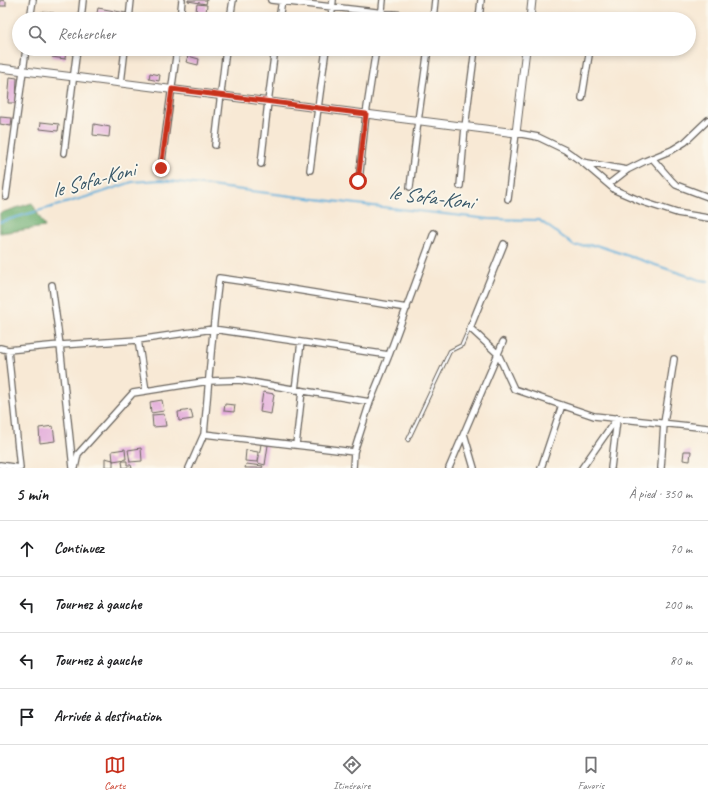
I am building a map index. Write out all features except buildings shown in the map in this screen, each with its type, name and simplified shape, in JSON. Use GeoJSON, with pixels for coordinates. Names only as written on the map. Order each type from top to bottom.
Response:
{"type":"FeatureCollection","features":[{"type":"Feature","properties":{"kind":"street"},"geometry":{"type":"LineString","coordinates":[[31,12],[33,0]]}},
{"type":"Feature","properties":{"kind":"street"},"geometry":{"type":"LineString","coordinates":[[82,12],[83,0]]}},
{"type":"Feature","properties":{"kind":"street"},"geometry":{"type":"LineString","coordinates":[[130,12],[131,0]]}},
{"type":"Feature","properties":{"kind":"street"},"geometry":{"type":"LineString","coordinates":[[181,12],[182,0]]}},
{"type":"Feature","properties":{"kind":"street"},"geometry":{"type":"LineString","coordinates":[[231,12],[233,0]]}},
{"type":"Feature","properties":{"kind":"street"},"geometry":{"type":"LineString","coordinates":[[271,0],[281,0],[357,12]]}},
{"type":"Feature","properties":{"kind":"street"},"geometry":{"type":"LineString","coordinates":[[280,12],[281,0]]}},
{"type":"Feature","properties":{"kind":"street"},"geometry":{"type":"LineString","coordinates":[[332,12],[333,0]]}},
{"type":"Feature","properties":{"kind":"street"},"geometry":{"type":"LineString","coordinates":[[382,12],[383,0]]}},
{"type":"Feature","properties":{"kind":"street"},"geometry":{"type":"LineString","coordinates":[[434,12],[435,0]]}},
{"type":"Feature","properties":{"kind":"street"},"geometry":{"type":"LineString","coordinates":[[480,12],[482,0]]}},
{"type":"Feature","properties":{"kind":"street"},"geometry":{"type":"LineString","coordinates":[[531,12],[532,0]]}},
{"type":"Feature","properties":{"kind":"street"},"geometry":{"type":"LineString","coordinates":[[6,197],[25,56]]}},
{"type":"Feature","properties":{"kind":"street"},"geometry":{"type":"LineString","coordinates":[[64,153],[76,56]]}},
{"type":"Feature","properties":{"kind":"street"},"geometry":{"type":"LineString","coordinates":[[121,83],[124,56]]}},
{"type":"Feature","properties":{"kind":"street"},"geometry":{"type":"LineString","coordinates":[[161,168],[176,56]]}},
{"type":"Feature","properties":{"kind":"street"},"geometry":{"type":"LineString","coordinates":[[215,145],[225,56]]}},
{"type":"Feature","properties":{"kind":"street"},"geometry":{"type":"LineString","coordinates":[[262,164],[274,56]]}},
{"type":"Feature","properties":{"kind":"street"},"geometry":{"type":"LineString","coordinates":[[310,170],[325,56]]}},
{"type":"Feature","properties":{"kind":"street"},"geometry":{"type":"LineString","coordinates":[[358,181],[375,56]]}},
{"type":"Feature","properties":{"kind":"street"},"geometry":{"type":"LineString","coordinates":[[410,187],[427,56]]}},
{"type":"Feature","properties":{"kind":"street"},"geometry":{"type":"LineString","coordinates":[[460,186],[465,127],[474,56]]}},
{"type":"Feature","properties":{"kind":"street"},"geometry":{"type":"LineString","coordinates":[[508,199],[525,56]]}},
{"type":"Feature","properties":{"kind":"street"},"geometry":{"type":"LineString","coordinates":[[582,98],[589,56]]}},
{"type":"Feature","properties":{"kind":"street"},"geometry":{"type":"LineString","coordinates":[[0,68],[220,95],[538,137],[565,150],[582,162],[615,190],[643,202],[677,213],[708,218]]}},
{"type":"Feature","properties":{"kind":"street"},"geometry":{"type":"LineString","coordinates":[[609,184],[627,170],[672,150],[685,142],[708,120]]}},
{"type":"Feature","properties":{"kind":"street"},"geometry":{"type":"LineString","coordinates":[[652,158],[676,184],[708,197]]}},
{"type":"Feature","properties":{"kind":"street"},"geometry":{"type":"LineString","coordinates":[[582,162],[627,170]]}},
{"type":"Feature","properties":{"kind":"street"},"geometry":{"type":"LineString","coordinates":[[353,468],[354,452],[370,402],[389,356],[434,233]]}},
{"type":"Feature","properties":{"kind":"street"},"geometry":{"type":"LineString","coordinates":[[504,244],[470,328],[498,354],[514,389],[594,416],[708,428]]}},
{"type":"Feature","properties":{"kind":"street"},"geometry":{"type":"LineString","coordinates":[[189,468],[204,434],[214,313],[219,278],[407,308]]}},
{"type":"Feature","properties":{"kind":"street"},"geometry":{"type":"LineString","coordinates":[[52,285],[74,468]]}},
{"type":"Feature","properties":{"kind":"street"},"geometry":{"type":"LineString","coordinates":[[0,348],[8,350],[138,340],[213,329],[389,356]]}},
{"type":"Feature","properties":{"kind":"street"},"geometry":{"type":"LineString","coordinates":[[138,340],[146,391]]}},
{"type":"Feature","properties":{"kind":"street"},"geometry":{"type":"LineString","coordinates":[[295,390],[301,342]]}},
{"type":"Feature","properties":{"kind":"street"},"geometry":{"type":"LineString","coordinates":[[449,468],[503,342]]}},
{"type":"Feature","properties":{"kind":"street"},"geometry":{"type":"LineString","coordinates":[[0,465],[20,468],[8,350]]}},
{"type":"Feature","properties":{"kind":"street"},"geometry":{"type":"LineString","coordinates":[[661,468],[664,423],[674,359]]}},
{"type":"Feature","properties":{"kind":"street"},"geometry":{"type":"LineString","coordinates":[[74,468],[78,454],[133,393],[209,381],[239,380],[370,402]]}},
{"type":"Feature","properties":{"kind":"street"},"geometry":{"type":"LineString","coordinates":[[296,445],[302,391]]}},
{"type":"Feature","properties":{"kind":"street"},"geometry":{"type":"LineString","coordinates":[[540,468],[562,405]]}},
{"type":"Feature","properties":{"kind":"street"},"geometry":{"type":"LineString","coordinates":[[582,468],[617,418]]}},
{"type":"Feature","properties":{"kind":"street"},"geometry":{"type":"LineString","coordinates":[[611,468],[617,418]]}},
{"type":"Feature","properties":{"kind":"street"},"geometry":{"type":"LineString","coordinates":[[464,433],[474,468]]}},
{"type":"Feature","properties":{"kind":"street"},"geometry":{"type":"LineString","coordinates":[[204,434],[354,452]]}},
{"type":"Feature","properties":{"kind":"lane"},"geometry":{"type":"LineString","coordinates":[[408,440],[450,351],[462,345],[470,328]]}},
{"type":"Feature","properties":{"kind":"green space"},"geometry":{"type":"Polygon","coordinates":[[[32,203],[45,227],[0,233],[0,213],[32,203]]]}},
{"type":"Feature","properties":{"kind":"waterway","name":"le Sofa-Koni"},"geometry":{"type":"LineString","coordinates":[[0,222],[100,193],[132,182],[161,180],[489,219],[539,220],[574,246],[596,245],[700,280],[708,281]]}},
{"type":"Feature","properties":{"kind":"route"},"geometry":{"type":"LineString","coordinates":[[161,168],[172,89],[366,114],[358,181]]}}]}
